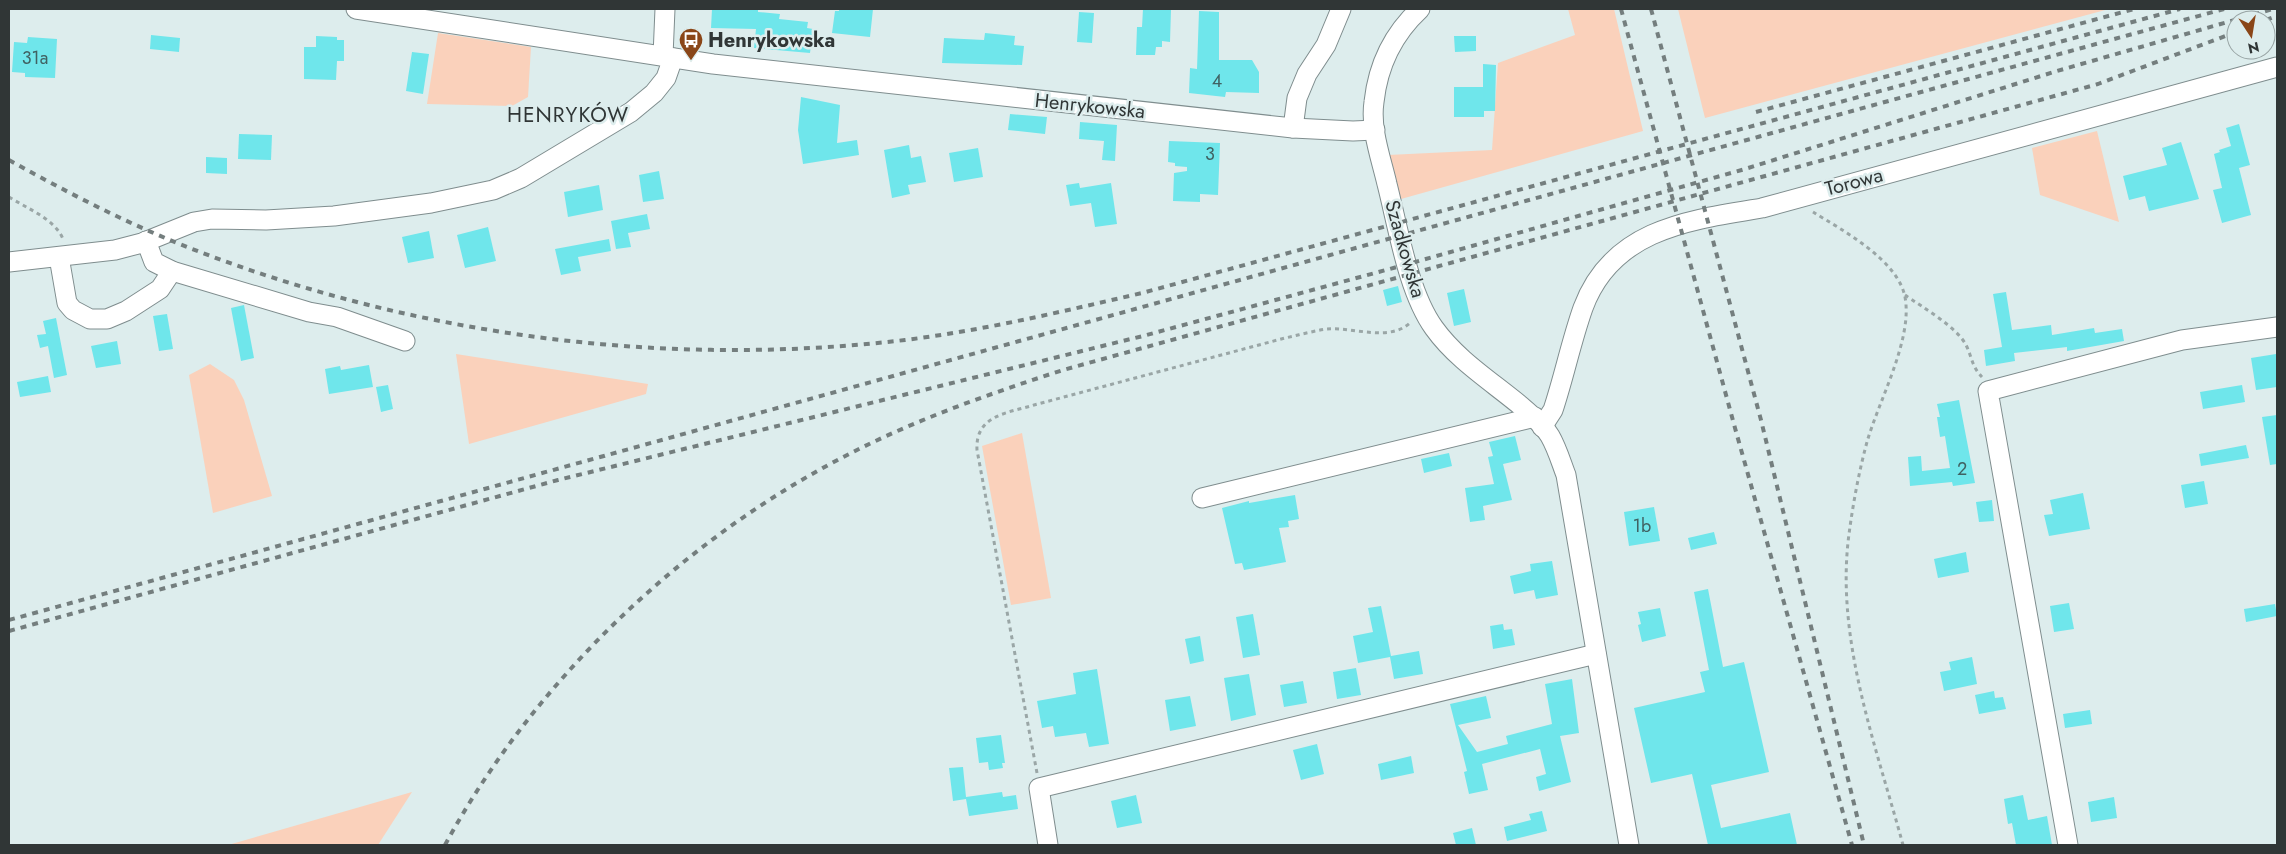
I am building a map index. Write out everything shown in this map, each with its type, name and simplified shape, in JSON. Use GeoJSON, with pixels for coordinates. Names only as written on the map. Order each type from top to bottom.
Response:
{"type":"FeatureCollection","features":[{"type":"Feature","properties":{"kind":"street","name":"Henrykowska"},"geometry":{"type":"LineString","coordinates":[[356,9],[389,11],[732,66],[1293,128],[1353,131],[1375,130]]}},
{"type":"Feature","properties":{"kind":"street"},"geometry":{"type":"LineString","coordinates":[[9,262],[115,250],[146,241],[194,222],[212,219],[266,220],[334,216],[431,203],[493,190],[521,178],[631,112],[654,93],[666,78],[668,57],[665,9]]}},
{"type":"Feature","properties":{"kind":"street"},"geometry":{"type":"LineString","coordinates":[[1293,128],[1297,98],[1307,74],[1326,45],[1341,9]]}},
{"type":"Feature","properties":{"kind":"street","name":"Szadkowska"},"geometry":{"type":"LineString","coordinates":[[1420,9],[1405,22],[1388,49],[1378,76],[1373,104],[1375,130],[1400,235],[1424,311],[1434,327],[1458,356],[1538,422],[1549,434],[1556,448],[1569,484],[1629,845]]}},
{"type":"Feature","properties":{"kind":"street","name":"Torowa"},"geometry":{"type":"LineString","coordinates":[[1538,422],[1553,410],[1590,294],[1609,264],[1627,248],[1667,228],[1693,220],[1762,208],[2277,67]]}},
{"type":"Feature","properties":{"kind":"street"},"geometry":{"type":"LineString","coordinates":[[146,241],[154,262],[172,271],[308,312],[337,317],[405,341]]}},
{"type":"Feature","properties":{"kind":"street"},"geometry":{"type":"LineString","coordinates":[[59,257],[67,303],[73,310],[90,319],[107,319],[126,311],[160,289],[172,271]]}},
{"type":"Feature","properties":{"kind":"street"},"geometry":{"type":"LineString","coordinates":[[2068,845],[1988,391],[2182,340],[2277,327]]}},
{"type":"Feature","properties":{"kind":"street"},"geometry":{"type":"LineString","coordinates":[[1202,498],[1538,422]]}},
{"type":"Feature","properties":{"kind":"street"},"geometry":{"type":"LineString","coordinates":[[1048,845],[1039,788],[1596,654]]}},
{"type":"Feature","properties":{"kind":"path"},"geometry":{"type":"LineString","coordinates":[[9,197],[59,230],[63,244],[59,257]]}},
{"type":"Feature","properties":{"kind":"path"},"geometry":{"type":"LineString","coordinates":[[1798,198],[1809,210],[1859,241],[1883,262],[1896,276],[1905,295],[1907,317],[1903,335],[1867,442],[1849,535],[1846,582],[1848,623],[1854,665],[1903,845]]}},
{"type":"Feature","properties":{"kind":"path"},"geometry":{"type":"LineString","coordinates":[[1905,295],[1952,329],[1966,345],[1976,371],[1984,380],[1988,391]]}},
{"type":"Feature","properties":{"kind":"path"},"geometry":{"type":"LineString","coordinates":[[1039,788],[977,450],[977,436],[983,425],[1000,415],[1034,405],[1293,336],[1346,328],[1390,332],[1407,325],[1424,311]]}},
{"type":"Feature","properties":{"kind":"shaded area"},"geometry":{"type":"Polygon","coordinates":[[[1568,9],[1614,9],[1643,131],[1401,199],[1388,155],[1492,150],[1498,63],[1575,35],[1568,9]]]}},
{"type":"Feature","properties":{"kind":"shaded area"},"geometry":{"type":"Polygon","coordinates":[[[1678,9],[2109,9],[1705,118],[1678,9]]]}},
{"type":"Feature","properties":{"kind":"shaded area"},"geometry":{"type":"Polygon","coordinates":[[[438,33],[531,47],[528,97],[512,106],[427,104],[438,33]]]}},
{"type":"Feature","properties":{"kind":"shaded area"},"geometry":{"type":"Polygon","coordinates":[[[2097,131],[2119,222],[2040,195],[2032,148],[2097,131]]]}},
{"type":"Feature","properties":{"kind":"shaded area"},"geometry":{"type":"Polygon","coordinates":[[[456,354],[648,384],[646,394],[469,444],[456,354]]]}},
{"type":"Feature","properties":{"kind":"shaded area"},"geometry":{"type":"Polygon","coordinates":[[[210,364],[234,380],[244,400],[272,496],[213,513],[189,375],[210,364]]]}},
{"type":"Feature","properties":{"kind":"shaded area"},"geometry":{"type":"Polygon","coordinates":[[[1022,433],[1051,598],[1011,605],[982,446],[1022,433]]]}},
{"type":"Feature","properties":{"kind":"shaded area"},"geometry":{"type":"Polygon","coordinates":[[[412,792],[378,845],[228,845],[412,792]]]}},
{"type":"Feature","properties":{"kind":"building"},"geometry":{"type":"Polygon","coordinates":[[[712,9],[758,9],[758,12],[780,14],[779,19],[808,22],[807,28],[813,29],[810,53],[754,48],[756,29],[711,28],[712,9]]]}},
{"type":"Feature","properties":{"kind":"building"},"geometry":{"type":"Polygon","coordinates":[[[839,9],[873,9],[870,37],[832,33],[835,11],[839,11],[839,9]]]}},
{"type":"Feature","properties":{"kind":"building"},"geometry":{"type":"Polygon","coordinates":[[[1143,9],[1171,9],[1170,42],[1162,41],[1162,47],[1156,47],[1155,55],[1136,55],[1137,27],[1142,27],[1143,9]]]}},
{"type":"Feature","properties":{"kind":"building"},"geometry":{"type":"Polygon","coordinates":[[[1199,11],[1219,12],[1219,60],[1252,60],[1259,72],[1259,93],[1226,92],[1225,97],[1189,93],[1190,68],[1197,69],[1199,11]]]}},
{"type":"Feature","properties":{"kind":"building"},"geometry":{"type":"Polygon","coordinates":[[[1079,12],[1094,13],[1092,43],[1077,42],[1079,12]]]}},
{"type":"Feature","properties":{"kind":"building"},"geometry":{"type":"Polygon","coordinates":[[[985,33],[1015,36],[1014,45],[1024,46],[1022,65],[942,63],[944,38],[984,40],[985,33]]]}},
{"type":"Feature","properties":{"kind":"building"},"geometry":{"type":"Polygon","coordinates":[[[151,35],[180,38],[179,52],[150,49],[151,35]]]}},
{"type":"Feature","properties":{"kind":"building"},"geometry":{"type":"Polygon","coordinates":[[[316,36],[337,37],[337,40],[344,40],[344,61],[337,61],[336,80],[304,79],[304,47],[316,47],[316,36]]]}},
{"type":"Feature","properties":{"kind":"building"},"geometry":{"type":"Polygon","coordinates":[[[1454,36],[1476,36],[1476,51],[1455,52],[1454,36]]]}},
{"type":"Feature","properties":{"kind":"building"},"geometry":{"type":"Polygon","coordinates":[[[28,37],[57,39],[55,78],[25,77],[25,73],[12,72],[14,42],[27,43],[28,37]]]}},
{"type":"Feature","properties":{"kind":"building"},"geometry":{"type":"Polygon","coordinates":[[[412,52],[429,54],[423,94],[406,91],[412,52]]]}},
{"type":"Feature","properties":{"kind":"building"},"geometry":{"type":"Polygon","coordinates":[[[1483,64],[1496,65],[1495,111],[1484,111],[1484,117],[1454,117],[1454,87],[1483,87],[1483,64]]]}},
{"type":"Feature","properties":{"kind":"building"},"geometry":{"type":"Polygon","coordinates":[[[801,97],[840,105],[837,143],[857,140],[859,155],[803,164],[798,130],[801,97]]]}},
{"type":"Feature","properties":{"kind":"building"},"geometry":{"type":"Polygon","coordinates":[[[1010,114],[1047,117],[1045,134],[1008,130],[1010,114]]]}},
{"type":"Feature","properties":{"kind":"building"},"geometry":{"type":"Polygon","coordinates":[[[1080,122],[1117,125],[1115,161],[1102,160],[1104,141],[1079,139],[1080,122]]]}},
{"type":"Feature","properties":{"kind":"building"},"geometry":{"type":"Polygon","coordinates":[[[2239,124],[2250,165],[2239,168],[2251,215],[2222,223],[2213,190],[2222,188],[2214,154],[2231,146],[2226,128],[2239,124]]]}},
{"type":"Feature","properties":{"kind":"building"},"geometry":{"type":"Polygon","coordinates":[[[239,134],[272,135],[271,160],[238,159],[239,134]]]}},
{"type":"Feature","properties":{"kind":"building"},"geometry":{"type":"Polygon","coordinates":[[[1169,141],[1220,143],[1218,195],[1200,194],[1200,202],[1173,201],[1174,173],[1187,171],[1187,167],[1175,166],[1175,163],[1168,162],[1169,141]]]}},
{"type":"Feature","properties":{"kind":"building"},"geometry":{"type":"Polygon","coordinates":[[[2181,142],[2199,199],[2149,211],[2145,196],[2129,200],[2123,176],[2167,165],[2162,148],[2181,142]]]}},
{"type":"Feature","properties":{"kind":"building"},"geometry":{"type":"Polygon","coordinates":[[[909,145],[911,158],[921,156],[926,182],[908,185],[910,194],[892,198],[884,150],[909,145]]]}},
{"type":"Feature","properties":{"kind":"building"},"geometry":{"type":"Polygon","coordinates":[[[978,148],[983,177],[954,182],[949,153],[978,148]]]}},
{"type":"Feature","properties":{"kind":"building"},"geometry":{"type":"Polygon","coordinates":[[[206,157],[227,158],[227,174],[206,173],[206,157]]]}},
{"type":"Feature","properties":{"kind":"building"},"geometry":{"type":"Polygon","coordinates":[[[659,171],[664,199],[643,202],[639,175],[659,171]]]}},
{"type":"Feature","properties":{"kind":"building"},"geometry":{"type":"Polygon","coordinates":[[[1079,183],[1080,188],[1111,183],[1117,224],[1095,227],[1091,203],[1070,206],[1066,185],[1079,183]]]}},
{"type":"Feature","properties":{"kind":"building"},"geometry":{"type":"Polygon","coordinates":[[[599,185],[603,210],[568,217],[564,192],[599,185]]]}},
{"type":"Feature","properties":{"kind":"building"},"geometry":{"type":"Polygon","coordinates":[[[647,214],[650,229],[628,233],[631,247],[616,249],[611,221],[647,214]]]}},
{"type":"Feature","properties":{"kind":"building"},"geometry":{"type":"Polygon","coordinates":[[[488,227],[496,261],[465,268],[457,235],[488,227]]]}},
{"type":"Feature","properties":{"kind":"building"},"geometry":{"type":"Polygon","coordinates":[[[429,231],[434,258],[408,263],[402,237],[429,231]]]}},
{"type":"Feature","properties":{"kind":"building"},"geometry":{"type":"Polygon","coordinates":[[[609,239],[611,251],[578,257],[581,271],[561,275],[555,249],[609,239]]]}},
{"type":"Feature","properties":{"kind":"building"},"geometry":{"type":"Polygon","coordinates":[[[1398,286],[1402,302],[1387,306],[1383,290],[1398,286]]]}},
{"type":"Feature","properties":{"kind":"building"},"geometry":{"type":"Polygon","coordinates":[[[1464,289],[1471,322],[1454,326],[1447,293],[1464,289]]]}},
{"type":"Feature","properties":{"kind":"building"},"geometry":{"type":"Polygon","coordinates":[[[2006,292],[2012,330],[2051,325],[2052,335],[2094,328],[2095,333],[2122,329],[2124,341],[2067,351],[2067,347],[2014,353],[2015,361],[1986,366],[1984,350],[2002,347],[1993,294],[2006,292]]]}},
{"type":"Feature","properties":{"kind":"building"},"geometry":{"type":"Polygon","coordinates":[[[244,305],[254,358],[241,361],[231,308],[244,305]]]}},
{"type":"Feature","properties":{"kind":"building"},"geometry":{"type":"Polygon","coordinates":[[[167,314],[173,349],[159,351],[153,316],[167,314]]]}},
{"type":"Feature","properties":{"kind":"building"},"geometry":{"type":"Polygon","coordinates":[[[56,318],[67,375],[54,378],[48,346],[40,348],[37,335],[46,334],[43,321],[56,318]]]}},
{"type":"Feature","properties":{"kind":"building"},"geometry":{"type":"Polygon","coordinates":[[[117,341],[121,364],[96,368],[91,346],[117,341]]]}},
{"type":"Feature","properties":{"kind":"building"},"geometry":{"type":"Polygon","coordinates":[[[2276,354],[2277,387],[2256,390],[2251,358],[2276,354]]]}},
{"type":"Feature","properties":{"kind":"building"},"geometry":{"type":"Polygon","coordinates":[[[369,365],[373,387],[329,394],[325,369],[340,366],[341,370],[369,365]]]}},
{"type":"Feature","properties":{"kind":"building"},"geometry":{"type":"Polygon","coordinates":[[[48,376],[51,392],[20,397],[17,382],[48,376]]]}},
{"type":"Feature","properties":{"kind":"building"},"geometry":{"type":"Polygon","coordinates":[[[388,385],[393,409],[381,412],[376,387],[388,385]]]}},
{"type":"Feature","properties":{"kind":"building"},"geometry":{"type":"Polygon","coordinates":[[[2242,385],[2245,402],[2203,409],[2200,392],[2242,385]]]}},
{"type":"Feature","properties":{"kind":"building"},"geometry":{"type":"Polygon","coordinates":[[[1959,400],[1975,483],[1953,486],[1952,482],[1910,486],[1908,457],[1921,456],[1922,471],[1950,468],[1945,436],[1940,437],[1937,417],[1940,417],[1937,404],[1959,400]]]}},
{"type":"Feature","properties":{"kind":"building"},"geometry":{"type":"Polygon","coordinates":[[[2277,415],[2277,464],[2270,465],[2262,417],[2277,415]]]}},
{"type":"Feature","properties":{"kind":"building"},"geometry":{"type":"Polygon","coordinates":[[[1515,436],[1521,460],[1503,464],[1512,500],[1483,506],[1485,520],[1470,522],[1465,488],[1494,484],[1488,457],[1493,456],[1489,442],[1515,436]]]}},
{"type":"Feature","properties":{"kind":"building"},"geometry":{"type":"Polygon","coordinates":[[[2246,445],[2249,458],[2201,466],[2199,454],[2246,445]]]}},
{"type":"Feature","properties":{"kind":"building"},"geometry":{"type":"Polygon","coordinates":[[[1449,453],[1452,466],[1424,473],[1421,459],[1449,453]]]}},
{"type":"Feature","properties":{"kind":"building"},"geometry":{"type":"Polygon","coordinates":[[[2204,481],[2208,504],[2185,508],[2181,485],[2204,481]]]}},
{"type":"Feature","properties":{"kind":"building"},"geometry":{"type":"Polygon","coordinates":[[[2083,493],[2090,529],[2049,536],[2044,515],[2053,514],[2050,500],[2083,493]]]}},
{"type":"Feature","properties":{"kind":"building"},"geometry":{"type":"Polygon","coordinates":[[[1295,495],[1299,519],[1288,521],[1289,527],[1279,528],[1286,562],[1244,570],[1242,563],[1235,564],[1222,508],[1249,501],[1249,503],[1295,495]]]}},
{"type":"Feature","properties":{"kind":"building"},"geometry":{"type":"Polygon","coordinates":[[[1992,500],[1994,521],[1979,522],[1976,502],[1992,500]]]}},
{"type":"Feature","properties":{"kind":"building"},"geometry":{"type":"Polygon","coordinates":[[[1654,507],[1660,541],[1629,546],[1624,512],[1654,507]]]}},
{"type":"Feature","properties":{"kind":"building"},"geometry":{"type":"Polygon","coordinates":[[[1714,532],[1717,544],[1691,550],[1688,538],[1714,532]]]}},
{"type":"Feature","properties":{"kind":"building"},"geometry":{"type":"Polygon","coordinates":[[[1966,552],[1969,572],[1938,578],[1934,559],[1966,552]]]}},
{"type":"Feature","properties":{"kind":"building"},"geometry":{"type":"Polygon","coordinates":[[[1552,561],[1558,595],[1536,599],[1534,590],[1514,594],[1510,576],[1531,571],[1530,564],[1552,561]]]}},
{"type":"Feature","properties":{"kind":"building"},"geometry":{"type":"Polygon","coordinates":[[[1708,589],[1723,667],[1744,662],[1769,772],[1711,785],[1721,828],[1790,813],[1797,845],[1708,845],[1692,774],[1651,783],[1634,708],[1705,692],[1700,672],[1709,670],[1694,592],[1708,589]]]}},
{"type":"Feature","properties":{"kind":"building"},"geometry":{"type":"Polygon","coordinates":[[[2069,603],[2074,629],[2054,632],[2050,606],[2069,603]]]}},
{"type":"Feature","properties":{"kind":"building"},"geometry":{"type":"Polygon","coordinates":[[[2275,604],[2277,616],[2246,622],[2244,609],[2275,604]]]}},
{"type":"Feature","properties":{"kind":"building"},"geometry":{"type":"Polygon","coordinates":[[[1381,606],[1391,656],[1419,651],[1423,674],[1394,679],[1390,657],[1358,663],[1353,636],[1373,632],[1368,608],[1381,606]]]}},
{"type":"Feature","properties":{"kind":"building"},"geometry":{"type":"Polygon","coordinates":[[[1660,608],[1666,636],[1642,642],[1638,625],[1641,624],[1638,612],[1660,608]]]}},
{"type":"Feature","properties":{"kind":"building"},"geometry":{"type":"Polygon","coordinates":[[[1253,614],[1260,655],[1243,658],[1236,617],[1253,614]]]}},
{"type":"Feature","properties":{"kind":"building"},"geometry":{"type":"Polygon","coordinates":[[[1503,624],[1504,630],[1512,629],[1515,645],[1493,649],[1490,626],[1503,624]]]}},
{"type":"Feature","properties":{"kind":"building"},"geometry":{"type":"Polygon","coordinates":[[[1200,636],[1204,661],[1190,664],[1185,639],[1200,636]]]}},
{"type":"Feature","properties":{"kind":"building"},"geometry":{"type":"Polygon","coordinates":[[[1972,657],[1977,684],[1944,691],[1940,672],[1951,670],[1949,662],[1972,657]]]}},
{"type":"Feature","properties":{"kind":"building"},"geometry":{"type":"Polygon","coordinates":[[[1356,668],[1361,695],[1337,699],[1333,672],[1356,668]]]}},
{"type":"Feature","properties":{"kind":"building"},"geometry":{"type":"Polygon","coordinates":[[[1097,669],[1109,744],[1089,747],[1086,733],[1055,737],[1053,726],[1042,728],[1037,701],[1076,694],[1073,673],[1097,669]]]}},
{"type":"Feature","properties":{"kind":"building"},"geometry":{"type":"Polygon","coordinates":[[[1249,674],[1256,715],[1231,721],[1224,678],[1249,674]]]}},
{"type":"Feature","properties":{"kind":"building"},"geometry":{"type":"Polygon","coordinates":[[[1572,679],[1579,733],[1560,736],[1571,782],[1539,791],[1536,777],[1546,774],[1540,749],[1482,764],[1488,790],[1469,794],[1464,772],[1467,771],[1450,704],[1486,696],[1491,718],[1458,725],[1477,752],[1508,744],[1506,736],[1552,724],[1545,684],[1572,679]]]}},
{"type":"Feature","properties":{"kind":"building"},"geometry":{"type":"Polygon","coordinates":[[[1303,681],[1307,703],[1284,707],[1280,685],[1303,681]]]}},
{"type":"Feature","properties":{"kind":"building"},"geometry":{"type":"Polygon","coordinates":[[[1994,691],[1995,698],[2003,697],[2006,709],[1979,714],[1975,695],[1994,691]]]}},
{"type":"Feature","properties":{"kind":"building"},"geometry":{"type":"Polygon","coordinates":[[[1190,696],[1196,726],[1170,731],[1165,700],[1190,696]]]}},
{"type":"Feature","properties":{"kind":"building"},"geometry":{"type":"Polygon","coordinates":[[[2090,710],[2092,724],[2065,728],[2063,714],[2090,710]]]}},
{"type":"Feature","properties":{"kind":"building"},"geometry":{"type":"Polygon","coordinates":[[[1001,735],[1005,763],[1002,763],[1003,768],[989,770],[988,762],[979,763],[976,738],[1001,735]]]}},
{"type":"Feature","properties":{"kind":"building"},"geometry":{"type":"Polygon","coordinates":[[[1317,744],[1324,774],[1301,780],[1293,750],[1317,744]]]}},
{"type":"Feature","properties":{"kind":"building"},"geometry":{"type":"Polygon","coordinates":[[[1411,756],[1414,773],[1381,780],[1378,764],[1411,756]]]}},
{"type":"Feature","properties":{"kind":"building"},"geometry":{"type":"Polygon","coordinates":[[[963,767],[966,797],[1002,792],[1003,797],[1016,795],[1018,809],[969,816],[966,799],[953,801],[949,768],[963,767]]]}},
{"type":"Feature","properties":{"kind":"building"},"geometry":{"type":"Polygon","coordinates":[[[1136,795],[1142,823],[1117,828],[1111,801],[1136,795]]]}},
{"type":"Feature","properties":{"kind":"building"},"geometry":{"type":"Polygon","coordinates":[[[2023,795],[2028,820],[2047,816],[2052,845],[2016,845],[2012,823],[2008,824],[2004,799],[2023,795]]]}},
{"type":"Feature","properties":{"kind":"building"},"geometry":{"type":"Polygon","coordinates":[[[2114,797],[2117,818],[2091,822],[2088,802],[2114,797]]]}},
{"type":"Feature","properties":{"kind":"building"},"geometry":{"type":"Polygon","coordinates":[[[1542,811],[1547,831],[1507,841],[1504,827],[1531,820],[1529,814],[1542,811]]]}},
{"type":"Feature","properties":{"kind":"building"},"geometry":{"type":"Polygon","coordinates":[[[1472,828],[1476,845],[1456,845],[1453,833],[1472,828]]]}},
{"type":"Feature","properties":{"kind":"railway"},"geometry":{"type":"LineString","coordinates":[[1621,9],[1735,428],[1852,845]]}},
{"type":"Feature","properties":{"kind":"railway"},"geometry":{"type":"LineString","coordinates":[[1651,9],[1761,420],[1864,845]]}},
{"type":"Feature","properties":{"kind":"railway"},"geometry":{"type":"LineString","coordinates":[[1756,112],[2134,9]]}},
{"type":"Feature","properties":{"kind":"railway"},"geometry":{"type":"LineString","coordinates":[[9,160],[103,209],[175,242],[285,281],[371,306],[459,325],[547,338],[637,347],[726,350],[816,348],[905,340],[965,331],[1025,320],[1142,293],[2180,9]]}},
{"type":"Feature","properties":{"kind":"railway"},"geometry":{"type":"LineString","coordinates":[[9,620],[2224,9]]}},
{"type":"Feature","properties":{"kind":"railway"},"geometry":{"type":"LineString","coordinates":[[9,631],[558,480],[1143,336],[1408,264],[1745,169],[2057,71],[2273,9]]}},
{"type":"Feature","properties":{"kind":"railway"},"geometry":{"type":"LineString","coordinates":[[445,845],[482,784],[524,725],[570,669],[621,617],[676,568],[734,524],[794,484],[882,438],[958,406],[1063,370],[2098,84],[2226,36]]}},
{"type":"Feature","properties":{"kind":"place","name":"Henrykowska"},"geometry":{"type":"Point","coordinates":[691,61]}},
{"type":"Feature","properties":{"kind":"district","name":"HENRYKÓW"},"geometry":{"type":"Point","coordinates":[568,115]}}]}
